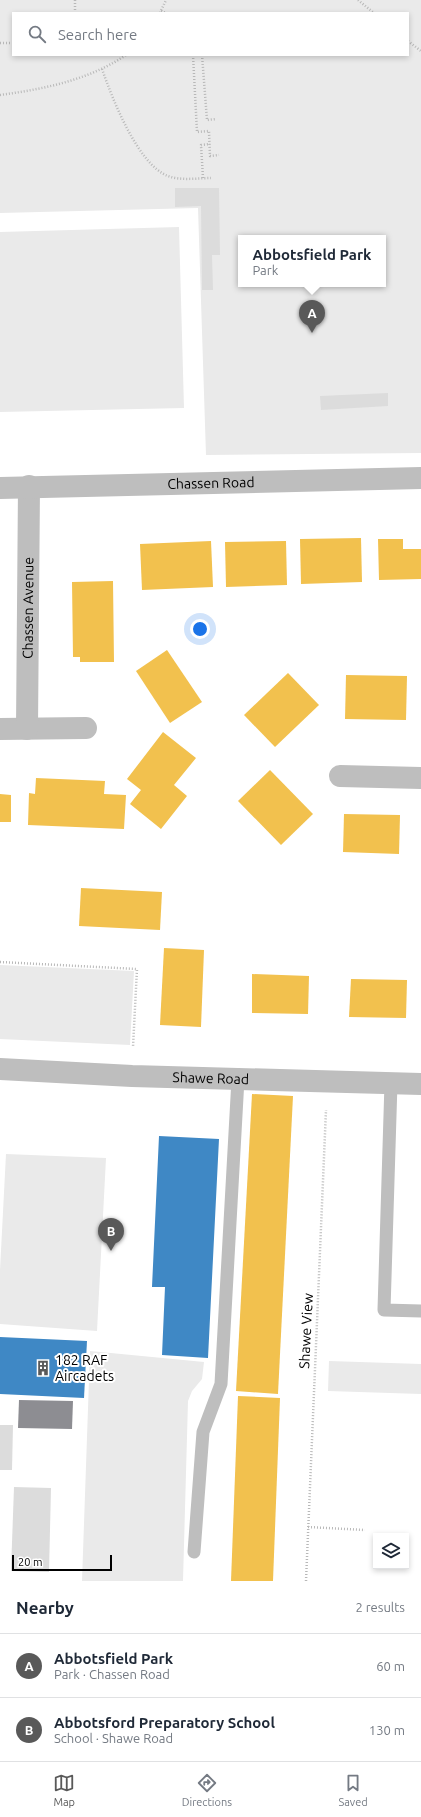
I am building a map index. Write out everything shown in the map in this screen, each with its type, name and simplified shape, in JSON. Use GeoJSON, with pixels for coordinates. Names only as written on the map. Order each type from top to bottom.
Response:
{"type":"FeatureCollection","features":[{"type":"Feature","properties":{"kind":"street","name":"Chassen Road"},"geometry":{"type":"LineString","coordinates":[[0,488],[29,486],[421,478]]}},
{"type":"Feature","properties":{"kind":"street","name":"Chassen Avenue"},"geometry":{"type":"LineString","coordinates":[[27,729],[29,486]]}},
{"type":"Feature","properties":{"kind":"street"},"geometry":{"type":"LineString","coordinates":[[0,729],[86,728]]}},
{"type":"Feature","properties":{"kind":"street"},"geometry":{"type":"LineString","coordinates":[[340,776],[421,778]]}},
{"type":"Feature","properties":{"kind":"street","name":"Shawe Road"},"geometry":{"type":"LineString","coordinates":[[0,1069],[132,1076],[421,1084]]}},
{"type":"Feature","properties":{"kind":"lane"},"geometry":{"type":"LineString","coordinates":[[194,1552],[203,1432],[221,1384],[238,1079]]}},
{"type":"Feature","properties":{"kind":"lane"},"geometry":{"type":"LineString","coordinates":[[391,1083],[384,1310],[421,1311]]}},
{"type":"Feature","properties":{"kind":"path"},"geometry":{"type":"LineString","coordinates":[[74,12],[75,0]]}},
{"type":"Feature","properties":{"kind":"path"},"geometry":{"type":"LineString","coordinates":[[161,12],[166,0]]}},
{"type":"Feature","properties":{"kind":"path"},"geometry":{"type":"LineString","coordinates":[[358,0],[373,12]]}},
{"type":"Feature","properties":{"kind":"path"},"geometry":{"type":"LineString","coordinates":[[409,42],[421,51]]}},
{"type":"Feature","properties":{"kind":"path"},"geometry":{"type":"LineString","coordinates":[[0,43],[12,43]]}},
{"type":"Feature","properties":{"kind":"path"},"geometry":{"type":"LineString","coordinates":[[0,95],[62,83],[102,69],[124,56]]}},
{"type":"Feature","properties":{"kind":"path"},"geometry":{"type":"LineString","coordinates":[[193,56],[197,132],[209,131],[210,156],[219,155]]}},
{"type":"Feature","properties":{"kind":"path"},"geometry":{"type":"LineString","coordinates":[[202,56],[207,120],[216,119]]}},
{"type":"Feature","properties":{"kind":"path"},"geometry":{"type":"LineString","coordinates":[[102,69],[113,101],[125,125],[154,166],[168,176],[177,178],[211,178]]}},
{"type":"Feature","properties":{"kind":"path"},"geometry":{"type":"LineString","coordinates":[[203,178],[201,145],[210,144]]}},
{"type":"Feature","properties":{"kind":"path"},"geometry":{"type":"LineString","coordinates":[[0,962],[137,969],[132,1076]]}},
{"type":"Feature","properties":{"kind":"path","name":"Shawe View"},"geometry":{"type":"LineString","coordinates":[[306,1581],[327,1081]]}},
{"type":"Feature","properties":{"kind":"path"},"geometry":{"type":"LineString","coordinates":[[308,1527],[365,1530]]}},
{"type":"Feature","properties":{"kind":"shaded area"},"geometry":{"type":"Polygon","coordinates":[[[0,0],[421,0],[421,453],[206,455],[198,208],[0,213],[0,0]]]}},
{"type":"Feature","properties":{"kind":"shaded area"},"geometry":{"type":"Polygon","coordinates":[[[179,227],[184,408],[0,412],[0,232],[179,227]]]}},
{"type":"Feature","properties":{"kind":"shaded area"},"geometry":{"type":"Polygon","coordinates":[[[0,965],[134,971],[130,1045],[0,1039],[0,965]]]}},
{"type":"Feature","properties":{"kind":"shaded area"},"geometry":{"type":"Polygon","coordinates":[[[6,1154],[106,1158],[97,1331],[0,1324],[0,1270],[6,1154]]]}},
{"type":"Feature","properties":{"kind":"shaded area"},"geometry":{"type":"Polygon","coordinates":[[[90,1351],[204,1362],[202,1379],[192,1391],[188,1401],[183,1581],[82,1581],[90,1351]]]}},
{"type":"Feature","properties":{"kind":"shaded area"},"geometry":{"type":"Polygon","coordinates":[[[329,1361],[421,1364],[421,1394],[328,1391],[329,1361]]]}},
{"type":"Feature","properties":{"kind":"building: Homes"},"geometry":{"type":"Polygon","coordinates":[[[361,538],[362,582],[301,584],[300,539],[361,538]]]}},
{"type":"Feature","properties":{"kind":"building: Homes"},"geometry":{"type":"Polygon","coordinates":[[[378,539],[403,539],[403,549],[421,549],[421,579],[379,580],[378,539]]]}},
{"type":"Feature","properties":{"kind":"building: Homes"},"geometry":{"type":"Polygon","coordinates":[[[211,541],[213,587],[142,590],[140,544],[211,541]]]}},
{"type":"Feature","properties":{"kind":"building: Homes"},"geometry":{"type":"Polygon","coordinates":[[[286,541],[287,585],[226,587],[225,542],[286,541]]]}},
{"type":"Feature","properties":{"kind":"building: Homes"},"geometry":{"type":"Polygon","coordinates":[[[113,581],[114,662],[80,662],[80,657],[73,657],[72,582],[113,581]]]}},
{"type":"Feature","properties":{"kind":"building: Homes"},"geometry":{"type":"Polygon","coordinates":[[[167,650],[202,702],[170,723],[136,671],[167,650]]]}},
{"type":"Feature","properties":{"kind":"building: Homes"},"geometry":{"type":"Polygon","coordinates":[[[288,673],[319,705],[275,747],[244,715],[288,673]]]}},
{"type":"Feature","properties":{"kind":"building: Homes"},"geometry":{"type":"Polygon","coordinates":[[[346,675],[407,676],[406,720],[345,719],[346,675]]]}},
{"type":"Feature","properties":{"kind":"building: Homes"},"geometry":{"type":"Polygon","coordinates":[[[163,732],[196,758],[174,785],[187,796],[161,829],[130,804],[141,790],[127,779],[163,732]]]}},
{"type":"Feature","properties":{"kind":"building: Homes"},"geometry":{"type":"Polygon","coordinates":[[[270,770],[313,814],[281,845],[238,801],[270,770]]]}},
{"type":"Feature","properties":{"kind":"building: Homes"},"geometry":{"type":"Polygon","coordinates":[[[36,778],[105,781],[104,794],[126,795],[124,829],[28,825],[29,793],[35,794],[36,778]]]}},
{"type":"Feature","properties":{"kind":"building: Homes"},"geometry":{"type":"Polygon","coordinates":[[[0,794],[11,795],[11,822],[0,822],[0,794]]]}},
{"type":"Feature","properties":{"kind":"building: Homes"},"geometry":{"type":"Polygon","coordinates":[[[344,814],[400,815],[399,854],[343,852],[344,814]]]}},
{"type":"Feature","properties":{"kind":"building: Homes"},"geometry":{"type":"Polygon","coordinates":[[[81,888],[162,892],[160,930],[79,926],[81,888]]]}},
{"type":"Feature","properties":{"kind":"building: Homes"},"geometry":{"type":"Polygon","coordinates":[[[164,948],[204,950],[201,1027],[160,1025],[164,948]]]}},
{"type":"Feature","properties":{"kind":"building: Homes"},"geometry":{"type":"Polygon","coordinates":[[[252,974],[309,976],[308,1014],[252,1013],[252,974]]]}},
{"type":"Feature","properties":{"kind":"building: Homes"},"geometry":{"type":"Polygon","coordinates":[[[351,979],[407,980],[406,1018],[349,1017],[351,979]]]}},
{"type":"Feature","properties":{"kind":"building: Homes"},"geometry":{"type":"Polygon","coordinates":[[[252,1094],[293,1096],[278,1394],[236,1391],[252,1094]]]}},
{"type":"Feature","properties":{"kind":"building: Homes"},"geometry":{"type":"Polygon","coordinates":[[[238,1396],[280,1398],[273,1581],[231,1581],[238,1396]]]}},
{"type":"Feature","properties":{"kind":"building: Schools"},"geometry":{"type":"Polygon","coordinates":[[[159,1136],[219,1139],[208,1358],[162,1355],[165,1287],[152,1287],[159,1136]]]}},
{"type":"Feature","properties":{"kind":"building: Schools","name":"182 RAF Aircadets"},"geometry":{"type":"Polygon","coordinates":[[[0,1337],[87,1341],[84,1398],[0,1394],[0,1337]]]}},
{"type":"Feature","properties":{"kind":"building: Industry"},"geometry":{"type":"Polygon","coordinates":[[[19,1400],[73,1401],[72,1429],[18,1428],[19,1400]]]}},
{"type":"Feature","properties":{"kind":"building: Other"},"geometry":{"type":"Polygon","coordinates":[[[175,188],[219,188],[220,255],[212,255],[213,290],[202,290],[201,206],[175,207],[175,188]]]}},
{"type":"Feature","properties":{"kind":"building: Other"},"geometry":{"type":"Polygon","coordinates":[[[388,393],[388,406],[321,410],[320,396],[388,393]]]}},
{"type":"Feature","properties":{"kind":"building: Other"},"geometry":{"type":"Polygon","coordinates":[[[0,1425],[13,1425],[12,1470],[0,1470],[0,1425]]]}},
{"type":"Feature","properties":{"kind":"building: Other"},"geometry":{"type":"Polygon","coordinates":[[[14,1487],[51,1488],[49,1572],[11,1571],[14,1487]]]}},
{"type":"Feature","properties":{"kind":"place","name":"Abbotsfield Park"},"geometry":{"type":"Point","coordinates":[312,333]}},
{"type":"Feature","properties":{"kind":"place","name":"Abbotsford Preparatory School"},"geometry":{"type":"Point","coordinates":[111,1251]}},
{"type":"Feature","properties":{"kind":"place","name":"182 RAF Aircadets"},"geometry":{"type":"Point","coordinates":[43,1368]}}]}
